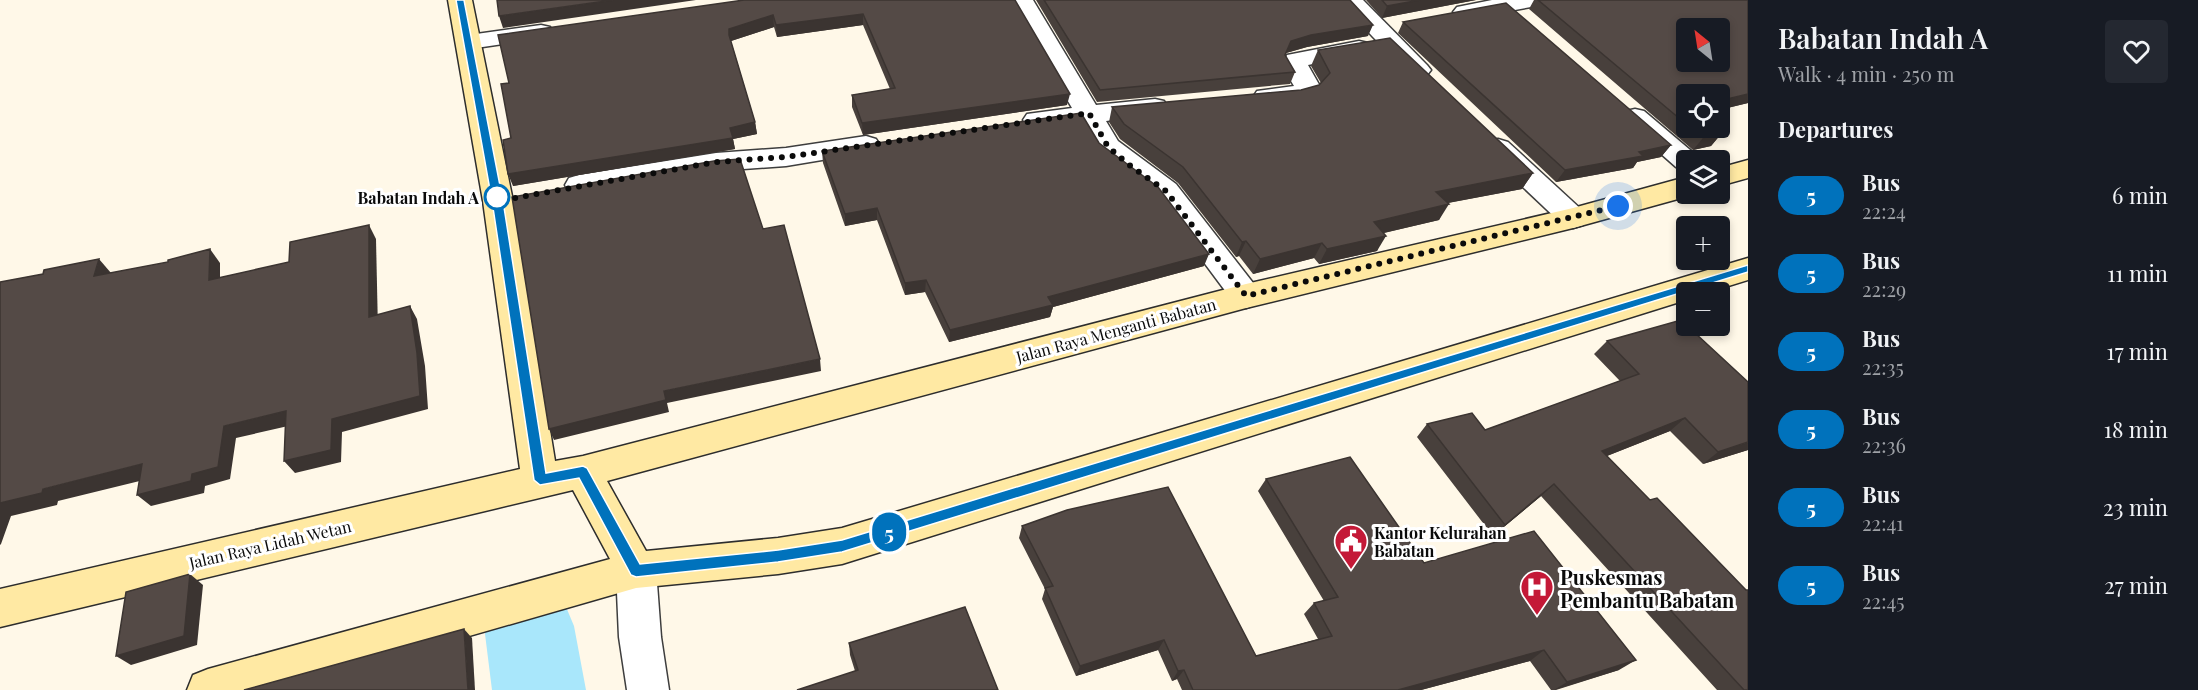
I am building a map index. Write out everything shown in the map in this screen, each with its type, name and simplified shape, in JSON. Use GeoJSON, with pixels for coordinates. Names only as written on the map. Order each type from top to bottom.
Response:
{"type":"FeatureCollection","features":[{"type":"Feature","properties":{"kind":"main road"},"geometry":{"type":"LineString","coordinates":[[460,0],[509,199],[540,480]]}},
{"type":"Feature","properties":{"kind":"main road"},"geometry":{"type":"LineString","coordinates":[[1730,174],[1748,169]]}},
{"type":"Feature","properties":{"kind":"main road","name":"Jalan Raya Menganti Babatan"},"geometry":{"type":"LineString","coordinates":[[540,480],[583,472],[1246,296],[1572,218],[1676,190]]}},
{"type":"Feature","properties":{"kind":"main road"},"geometry":{"type":"LineString","coordinates":[[208,690],[636,570],[778,556],[842,546],[1748,269]]}},
{"type":"Feature","properties":{"kind":"main road"},"geometry":{"type":"LineString","coordinates":[[583,472],[636,570]]}},
{"type":"Feature","properties":{"kind":"main road","name":"Jalan Raya Lidah Wetan"},"geometry":{"type":"LineString","coordinates":[[0,608],[540,480]]}},
{"type":"Feature","properties":{"kind":"street"},"geometry":{"type":"LineString","coordinates":[[1022,0],[1108,147],[1166,191],[1246,296]]}},
{"type":"Feature","properties":{"kind":"street"},"geometry":{"type":"LineString","coordinates":[[1350,0],[1382,35],[1432,83]]}},
{"type":"Feature","properties":{"kind":"street"},"geometry":{"type":"LineString","coordinates":[[1440,16],[1503,2],[1531,0]]}},
{"type":"Feature","properties":{"kind":"street"},"geometry":{"type":"LineString","coordinates":[[1503,2],[1532,27]]}},
{"type":"Feature","properties":{"kind":"street"},"geometry":{"type":"LineString","coordinates":[[1240,99],[1303,92],[1308,88],[1295,66],[1296,60],[1382,35],[1408,22]]}},
{"type":"Feature","properties":{"kind":"street"},"geometry":{"type":"LineString","coordinates":[[469,42],[563,28]]}},
{"type":"Feature","properties":{"kind":"street"},"geometry":{"type":"LineString","coordinates":[[1618,102],[1676,152]]}},
{"type":"Feature","properties":{"kind":"street"},"geometry":{"type":"LineString","coordinates":[[1007,125],[1089,113],[1183,104]]}},
{"type":"Feature","properties":{"kind":"street"},"geometry":{"type":"LineString","coordinates":[[1482,132],[1572,218]]}},
{"type":"Feature","properties":{"kind":"street"},"geometry":{"type":"LineString","coordinates":[[553,190],[716,162],[786,157],[890,142]]}},
{"type":"Feature","properties":{"kind":"street"},"geometry":{"type":"LineString","coordinates":[[636,570],[640,637],[648,690]]}},
{"type":"Feature","properties":{"kind":"building"},"geometry":{"type":"Polygon","coordinates":[[[497,0],[613,0],[499,16],[497,0]]]}},
{"type":"Feature","properties":{"kind":"building"},"geometry":{"type":"Polygon","coordinates":[[[744,0],[1015,0],[1070,94],[862,123],[852,95],[895,88],[863,14],[776,25],[773,15],[729,29],[755,122],[730,128],[733,138],[508,174],[503,140],[511,138],[501,84],[509,83],[498,35],[744,0]]]}},
{"type":"Feature","properties":{"kind":"building"},"geometry":{"type":"Polygon","coordinates":[[[1044,0],[1350,0],[1373,25],[1311,35],[1291,41],[1285,55],[1295,72],[1100,90],[1044,0]]]}},
{"type":"Feature","properties":{"kind":"building"},"geometry":{"type":"Polygon","coordinates":[[[1382,0],[1420,0],[1387,6],[1382,0]]]}},
{"type":"Feature","properties":{"kind":"building"},"geometry":{"type":"Polygon","coordinates":[[[1538,0],[1748,0],[1748,94],[1730,98],[1730,84],[1676,84],[1676,116],[1538,0]]]}},
{"type":"Feature","properties":{"kind":"building"},"geometry":{"type":"Polygon","coordinates":[[[1506,3],[1671,145],[1639,152],[1643,156],[1565,170],[1403,22],[1506,3]]]}},
{"type":"Feature","properties":{"kind":"building"},"geometry":{"type":"Polygon","coordinates":[[[1390,38],[1533,173],[1436,192],[1449,204],[1374,222],[1386,236],[1327,249],[1322,243],[1260,259],[1246,241],[1242,242],[1183,167],[1124,124],[1112,107],[1301,90],[1319,85],[1330,73],[1318,50],[1390,38]]]}},
{"type":"Feature","properties":{"kind":"building"},"geometry":{"type":"Polygon","coordinates":[[[1081,113],[1099,143],[1158,187],[1209,254],[1048,297],[1053,305],[950,330],[926,280],[905,283],[877,208],[845,214],[822,151],[1081,113]]]}},
{"type":"Feature","properties":{"kind":"building"},"geometry":{"type":"Polygon","coordinates":[[[740,159],[763,229],[784,225],[820,359],[664,391],[666,400],[549,429],[512,197],[714,161],[740,159]]]}},
{"type":"Feature","properties":{"kind":"building"},"geometry":{"type":"Polygon","coordinates":[[[369,225],[369,317],[410,306],[420,396],[332,419],[331,450],[284,461],[286,411],[224,426],[218,467],[192,474],[191,481],[137,495],[142,464],[43,489],[42,493],[0,503],[0,282],[43,274],[44,270],[99,259],[94,276],[168,262],[168,260],[210,249],[209,280],[289,262],[290,242],[369,225]]]}},
{"type":"Feature","properties":{"kind":"building"},"geometry":{"type":"Polygon","coordinates":[[[1676,321],[1676,336],[1698,336],[1748,382],[1748,442],[1718,452],[1685,418],[1602,451],[1650,500],[1657,498],[1748,590],[1748,690],[1744,690],[1554,484],[1505,525],[1427,424],[1472,413],[1485,430],[1639,374],[1607,341],[1676,321]]]}},
{"type":"Feature","properties":{"kind":"building"},"geometry":{"type":"Polygon","coordinates":[[[1350,457],[1424,563],[1534,531],[1636,660],[1567,682],[1544,650],[1398,690],[1193,690],[1184,670],[1178,671],[1164,640],[1080,666],[1045,588],[1053,586],[1022,526],[1067,510],[1168,487],[1256,656],[1332,636],[1314,603],[1338,597],[1266,479],[1350,457]]]}},
{"type":"Feature","properties":{"kind":"building"},"geometry":{"type":"Polygon","coordinates":[[[190,574],[184,636],[116,656],[126,592],[190,574]]]}},
{"type":"Feature","properties":{"kind":"building"},"geometry":{"type":"Polygon","coordinates":[[[965,607],[998,690],[797,690],[858,670],[849,643],[965,607]]]}},
{"type":"Feature","properties":{"kind":"building"},"geometry":{"type":"Polygon","coordinates":[[[464,629],[468,690],[244,690],[464,629]]]}},
{"type":"Feature","properties":{"kind":"waterway"},"geometry":{"type":"LineString","coordinates":[[529,626],[539,690]]}},
{"type":"Feature","properties":{"kind":"bus line","name":"5"},"geometry":{"type":"LineString","coordinates":[[460,0],[498,201],[540,480],[583,472],[636,570],[778,556],[842,546],[1748,269]]}},
{"type":"Feature","properties":{"kind":"place","name":"Babatan Indah A"},"geometry":{"type":"Point","coordinates":[497,197]}},
{"type":"Feature","properties":{"kind":"place","name":"Kantor Kelurahan Babatan"},"geometry":{"type":"Point","coordinates":[1351,570]}},
{"type":"Feature","properties":{"kind":"place","name":"Puskesmas Pembantu Babatan"},"geometry":{"type":"Point","coordinates":[1537,616]}},
{"type":"Feature","properties":{"kind":"route"},"geometry":{"type":"LineString","coordinates":[[497,197],[498,201],[716,162],[786,157],[1089,113],[1108,147],[1166,191],[1246,296],[1618,206]]}}]}
